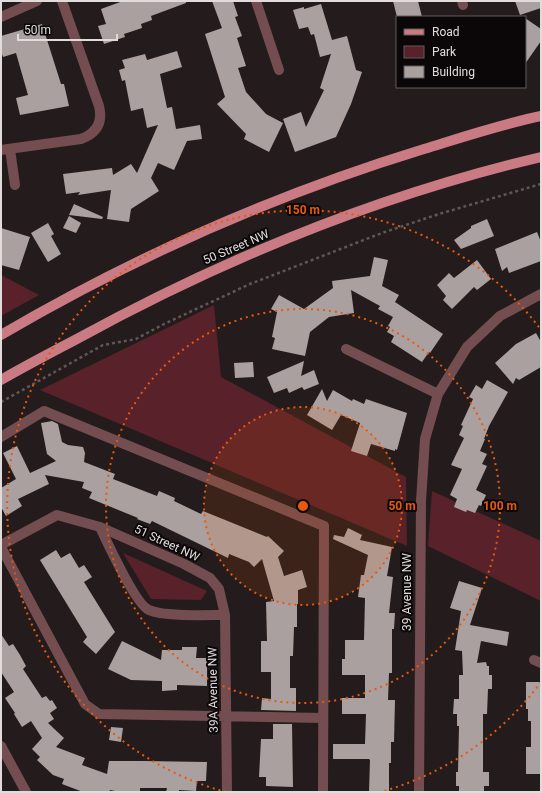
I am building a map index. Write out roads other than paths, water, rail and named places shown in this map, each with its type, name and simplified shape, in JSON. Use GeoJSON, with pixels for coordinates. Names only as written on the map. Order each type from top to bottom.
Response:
{"type":"FeatureCollection","features":[{"type":"Feature","properties":{"kind":"main road"},"geometry":{"type":"LineString","coordinates":[[1,335],[47,308],[180,242],[322,183],[464,137],[541,116]]}},
{"type":"Feature","properties":{"kind":"main road","name":"50 Street NW"},"geometry":{"type":"LineString","coordinates":[[1,380],[115,318],[173,289],[310,230],[443,184],[541,157]]}},
{"type":"Feature","properties":{"kind":"street"},"geometry":{"type":"LineString","coordinates":[[1,17],[37,1]]}},
{"type":"Feature","properties":{"kind":"street"},"geometry":{"type":"LineString","coordinates":[[15,185],[5,150],[81,139],[91,134],[98,128],[100,117],[99,106],[62,1]]}},
{"type":"Feature","properties":{"kind":"street"},"geometry":{"type":"LineString","coordinates":[[256,1],[279,70]]}},
{"type":"Feature","properties":{"kind":"street","name":"39 Avenue NW"},"geometry":{"type":"LineString","coordinates":[[419,792],[421,501],[425,439],[438,394],[467,348],[500,316],[541,294]]}},
{"type":"Feature","properties":{"kind":"street"},"geometry":{"type":"LineString","coordinates":[[346,349],[438,394]]}},
{"type":"Feature","properties":{"kind":"street"},"geometry":{"type":"LineString","coordinates":[[1,438],[44,411],[324,526],[322,792]]}},
{"type":"Feature","properties":{"kind":"street","name":"51 Street NW"},"geometry":{"type":"LineString","coordinates":[[1,546],[57,515],[100,527],[184,564],[210,578],[219,589]]}},
{"type":"Feature","properties":{"kind":"street"},"geometry":{"type":"LineString","coordinates":[[100,527],[134,595],[148,610],[163,613],[225,615]]}},
{"type":"Feature","properties":{"kind":"street"},"geometry":{"type":"LineString","coordinates":[[1,546],[85,704],[100,714],[323,718]]}},
{"type":"Feature","properties":{"kind":"street","name":"39A Avenue NW"},"geometry":{"type":"LineString","coordinates":[[219,589],[225,615],[227,792]]}},
{"type":"Feature","properties":{"kind":"street"},"geometry":{"type":"LineString","coordinates":[[1,746],[26,792]]}}]}
